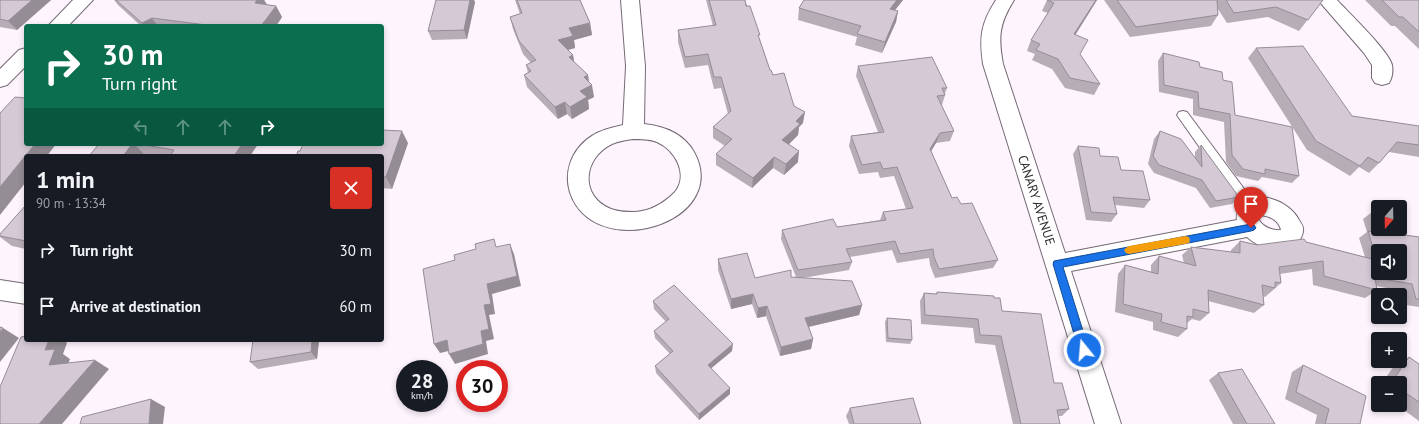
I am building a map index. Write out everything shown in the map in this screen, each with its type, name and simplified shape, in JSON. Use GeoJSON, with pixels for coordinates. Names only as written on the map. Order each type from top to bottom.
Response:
{"type":"FeatureCollection","features":[{"type":"Feature","properties":{"kind":"street"},"geometry":{"type":"LineString","coordinates":[[59,24],[84,0]]}},
{"type":"Feature","properties":{"kind":"street"},"geometry":{"type":"LineString","coordinates":[[630,0],[636,66],[636,108],[633,131]]}},
{"type":"Feature","properties":{"kind":"street","name":"CANARY AVENUE"},"geometry":{"type":"LineString","coordinates":[[1005,0],[992,22],[989,40],[993,64],[1108,424]]}},
{"type":"Feature","properties":{"kind":"street"},"geometry":{"type":"LineString","coordinates":[[1327,0],[1371,48],[1382,64],[1382,78]]}},
{"type":"Feature","properties":{"kind":"street"},"geometry":{"type":"LineString","coordinates":[[0,80],[24,57]]}},
{"type":"Feature","properties":{"kind":"street"},"geometry":{"type":"LineString","coordinates":[[633,131],[649,132],[664,136],[676,144],[685,154],[690,165],[692,178],[688,191],[680,202],[667,212],[652,219],[636,222],[619,221],[603,216],[590,207],[582,196],[577,184],[578,171],[582,159],[592,148],[603,140],[618,134],[633,131]]}},
{"type":"Feature","properties":{"kind":"street"},"geometry":{"type":"LineString","coordinates":[[1058,264],[1251,218]]}},
{"type":"Feature","properties":{"kind":"street"},"geometry":{"type":"LineString","coordinates":[[0,290],[24,294]]}},
{"type":"Feature","properties":{"kind":"lane"},"geometry":{"type":"LineString","coordinates":[[1183,115],[1251,218]]}},
{"type":"Feature","properties":{"kind":"building"},"geometry":{"type":"Polygon","coordinates":[[[0,0],[32,0],[8,21],[0,19],[0,0]]]}},
{"type":"Feature","properties":{"kind":"building"},"geometry":{"type":"Polygon","coordinates":[[[116,0],[257,0],[255,3],[276,6],[262,24],[198,24],[152,18],[142,23],[116,0]]]}},
{"type":"Feature","properties":{"kind":"building"},"geometry":{"type":"Polygon","coordinates":[[[436,0],[470,0],[464,30],[428,31],[436,0]]]}},
{"type":"Feature","properties":{"kind":"building"},"geometry":{"type":"Polygon","coordinates":[[[517,0],[580,0],[590,23],[569,28],[573,36],[558,40],[573,55],[569,57],[588,75],[584,77],[592,85],[580,91],[587,97],[570,107],[565,102],[555,107],[524,75],[531,71],[526,65],[536,60],[519,41],[510,17],[522,13],[517,0]]]}},
{"type":"Feature","properties":{"kind":"building"},"geometry":{"type":"Polygon","coordinates":[[[709,0],[745,0],[746,6],[750,6],[770,70],[773,75],[784,73],[794,106],[805,112],[796,121],[800,124],[782,140],[799,151],[786,164],[774,157],[753,178],[716,154],[732,139],[713,127],[731,111],[721,77],[714,77],[708,54],[685,57],[678,30],[716,25],[709,0]]]}},
{"type":"Feature","properties":{"kind":"building"},"geometry":{"type":"Polygon","coordinates":[[[804,0],[897,0],[890,9],[898,11],[885,42],[857,34],[861,26],[799,8],[804,0]]]}},
{"type":"Feature","properties":{"kind":"building"},"geometry":{"type":"Polygon","coordinates":[[[1047,0],[1096,0],[1074,34],[1088,40],[1080,54],[1100,84],[1070,78],[1058,59],[1036,50],[1040,44],[1031,40],[1054,3],[1047,0]]]}},
{"type":"Feature","properties":{"kind":"building"},"geometry":{"type":"Polygon","coordinates":[[[1117,0],[1217,0],[1218,15],[1136,27],[1117,0]]]}},
{"type":"Feature","properties":{"kind":"building"},"geometry":{"type":"Polygon","coordinates":[[[1226,0],[1323,0],[1308,20],[1276,7],[1234,13],[1226,0]]]}},
{"type":"Feature","properties":{"kind":"building"},"geometry":{"type":"Polygon","coordinates":[[[1382,0],[1419,0],[1419,32],[1403,17],[1399,17],[1382,0]]]}},
{"type":"Feature","properties":{"kind":"building"},"geometry":{"type":"Polygon","coordinates":[[[1303,46],[1352,116],[1419,126],[1419,145],[1397,142],[1379,163],[1368,157],[1360,166],[1316,141],[1256,48],[1303,46]]]}},
{"type":"Feature","properties":{"kind":"building"},"geometry":{"type":"Polygon","coordinates":[[[1163,53],[1199,62],[1200,67],[1222,72],[1223,80],[1232,82],[1235,115],[1292,127],[1299,176],[1265,169],[1265,174],[1243,169],[1232,155],[1230,114],[1199,108],[1198,92],[1164,85],[1163,53]]]}},
{"type":"Feature","properties":{"kind":"building"},"geometry":{"type":"Polygon","coordinates":[[[932,57],[947,88],[942,88],[945,95],[937,96],[954,131],[940,133],[930,149],[952,198],[957,197],[961,204],[972,203],[998,260],[939,269],[934,257],[933,249],[900,254],[895,241],[846,249],[852,262],[798,270],[782,230],[833,219],[837,227],[886,220],[883,212],[913,208],[897,167],[883,169],[880,162],[862,165],[851,136],[884,132],[858,66],[932,57]]]}},
{"type":"Feature","properties":{"kind":"building"},"geometry":{"type":"Polygon","coordinates":[[[15,97],[24,98],[24,146],[33,146],[27,154],[24,154],[24,158],[0,187],[0,113],[15,97]]]}},
{"type":"Feature","properties":{"kind":"building"},"geometry":{"type":"Polygon","coordinates":[[[384,130],[402,131],[386,177],[384,177],[384,154],[297,154],[298,151],[300,151],[302,146],[384,146],[384,130]]]}},
{"type":"Feature","properties":{"kind":"building"},"geometry":{"type":"Polygon","coordinates":[[[1160,131],[1181,139],[1202,167],[1201,145],[1239,197],[1216,201],[1202,180],[1159,165],[1153,156],[1160,131]]]}},
{"type":"Feature","properties":{"kind":"building"},"geometry":{"type":"Polygon","coordinates":[[[97,146],[130,146],[124,154],[91,154],[97,146]]]}},
{"type":"Feature","properties":{"kind":"building"},"geometry":{"type":"Polygon","coordinates":[[[151,146],[241,146],[235,154],[171,154],[174,150],[151,146]]]}},
{"type":"Feature","properties":{"kind":"building"},"geometry":{"type":"Polygon","coordinates":[[[1078,146],[1099,148],[1100,156],[1118,157],[1121,170],[1143,171],[1150,200],[1113,197],[1117,214],[1091,212],[1078,146]]]}},
{"type":"Feature","properties":{"kind":"building"},"geometry":{"type":"Polygon","coordinates":[[[24,207],[24,241],[0,236],[0,234],[24,207]]]}},
{"type":"Feature","properties":{"kind":"building"},"geometry":{"type":"Polygon","coordinates":[[[1368,231],[1371,232],[1371,236],[1407,235],[1419,237],[1419,299],[1416,299],[1412,284],[1389,280],[1407,280],[1407,244],[1372,244],[1368,231]]]}},
{"type":"Feature","properties":{"kind":"building"},"geometry":{"type":"Polygon","coordinates":[[[494,239],[496,247],[510,244],[517,276],[487,284],[491,304],[484,305],[489,329],[481,331],[483,344],[449,354],[447,340],[434,344],[423,269],[455,260],[454,255],[476,249],[475,244],[494,239]]]}},
{"type":"Feature","properties":{"kind":"building"},"geometry":{"type":"Polygon","coordinates":[[[1304,239],[1306,242],[1371,259],[1371,280],[1375,280],[1377,288],[1371,288],[1324,276],[1323,261],[1279,267],[1281,283],[1275,282],[1275,288],[1262,285],[1264,305],[1208,290],[1209,313],[1193,309],[1193,317],[1187,316],[1187,329],[1161,322],[1162,314],[1123,304],[1125,265],[1158,274],[1159,256],[1196,266],[1191,247],[1240,253],[1240,241],[1257,245],[1304,239]]]}},
{"type":"Feature","properties":{"kind":"building"},"geometry":{"type":"Polygon","coordinates":[[[747,253],[755,278],[791,270],[791,277],[852,281],[862,305],[805,318],[813,339],[781,347],[767,306],[758,308],[753,294],[731,299],[718,259],[747,253]]]}},
{"type":"Feature","properties":{"kind":"building"},"geometry":{"type":"Polygon","coordinates":[[[674,285],[733,344],[708,365],[730,388],[699,414],[655,366],[673,351],[654,331],[669,319],[653,301],[674,285]]]}},
{"type":"Feature","properties":{"kind":"building"},"geometry":{"type":"Polygon","coordinates":[[[937,292],[994,296],[994,298],[1000,298],[1002,311],[1041,314],[1054,383],[1062,383],[1069,409],[1057,410],[1060,424],[1021,424],[1001,336],[980,335],[978,319],[925,315],[924,293],[937,294],[937,292]]]}},
{"type":"Feature","properties":{"kind":"building"},"geometry":{"type":"Polygon","coordinates":[[[887,318],[911,320],[912,340],[888,338],[887,318]]]}},
{"type":"Feature","properties":{"kind":"building"},"geometry":{"type":"Polygon","coordinates":[[[24,336],[24,342],[48,342],[45,350],[55,349],[49,365],[95,360],[39,424],[0,424],[0,387],[21,337],[24,336]]]}},
{"type":"Feature","properties":{"kind":"building"},"geometry":{"type":"Polygon","coordinates":[[[253,342],[312,342],[311,352],[250,362],[253,342]]]}},
{"type":"Feature","properties":{"kind":"building"},"geometry":{"type":"Polygon","coordinates":[[[1409,357],[1419,364],[1419,402],[1407,394],[1407,376],[1396,376],[1401,368],[1407,368],[1407,360],[1409,357]]]}},
{"type":"Feature","properties":{"kind":"building"},"geometry":{"type":"Polygon","coordinates":[[[1303,365],[1366,396],[1360,424],[1325,424],[1329,409],[1296,392],[1303,365]]]}},
{"type":"Feature","properties":{"kind":"building"},"geometry":{"type":"Polygon","coordinates":[[[1242,369],[1275,424],[1247,424],[1218,373],[1242,369]]]}},
{"type":"Feature","properties":{"kind":"building"},"geometry":{"type":"Polygon","coordinates":[[[913,398],[921,424],[854,424],[850,408],[913,398]]]}},
{"type":"Feature","properties":{"kind":"building"},"geometry":{"type":"Polygon","coordinates":[[[151,399],[149,424],[80,424],[82,417],[151,399]]]}},
{"type":"Feature","properties":{"kind":"slow traffic"},"geometry":{"type":"LineString","coordinates":[[1129,250],[1185,240]]}},
{"type":"Feature","properties":{"kind":"route"},"geometry":{"type":"LineString","coordinates":[[1084,350],[1058,264],[1251,228]]}}]}
